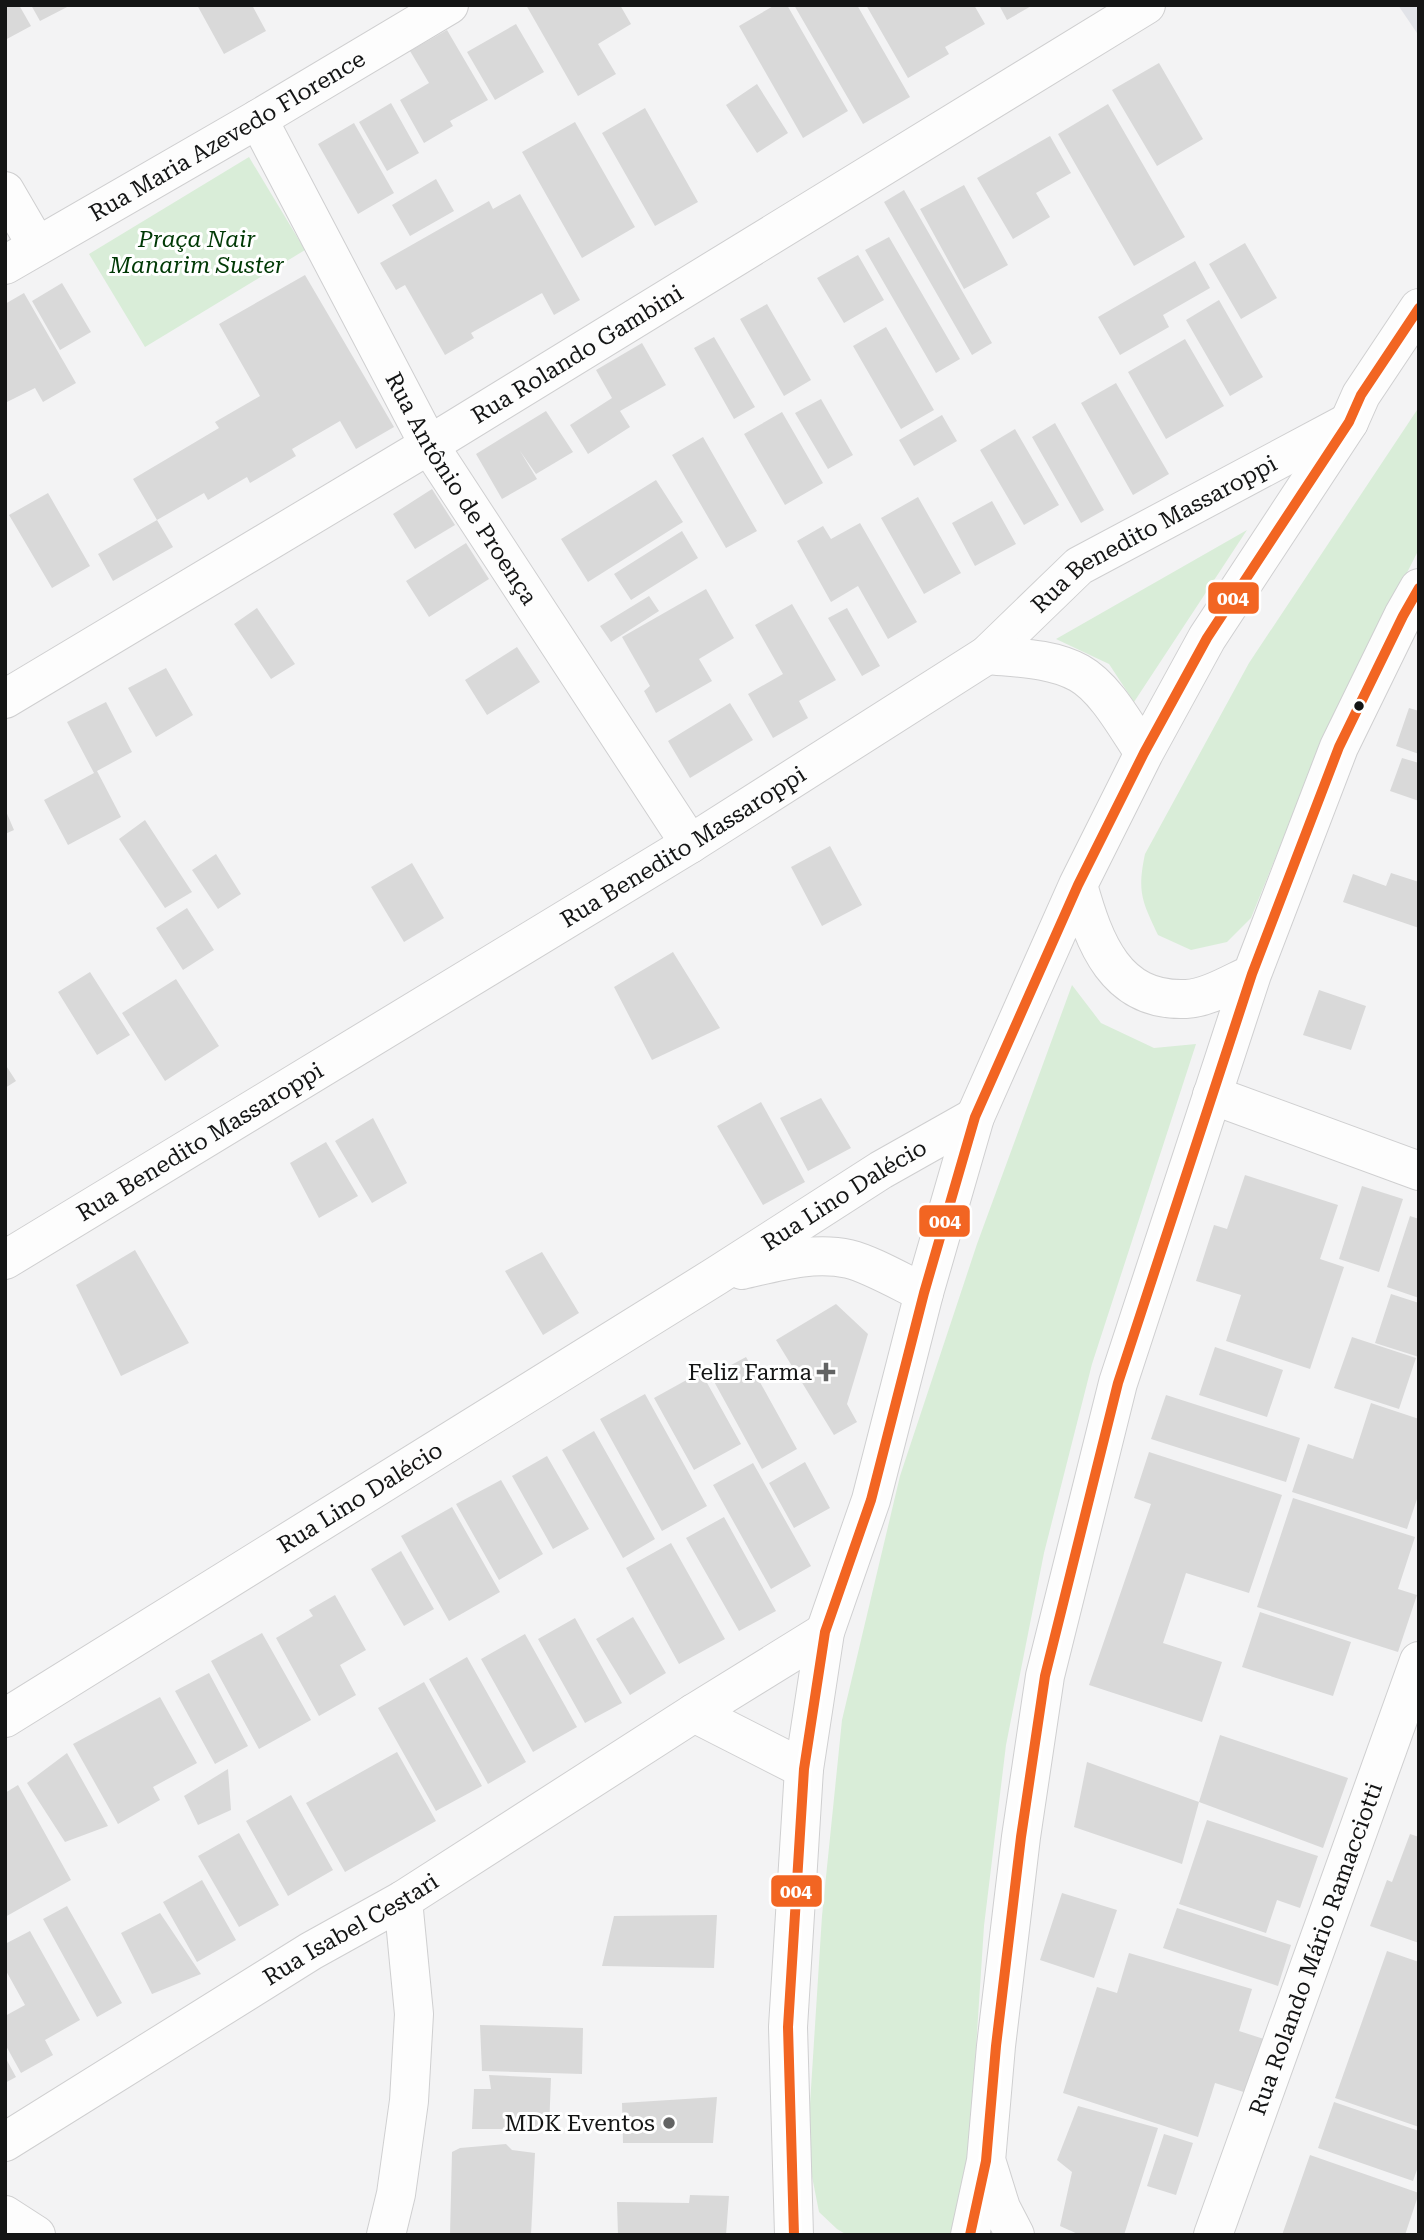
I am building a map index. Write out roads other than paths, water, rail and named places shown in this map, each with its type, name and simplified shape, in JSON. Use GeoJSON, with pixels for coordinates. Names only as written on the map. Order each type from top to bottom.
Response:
{"type":"FeatureCollection","features":[{"type":"Feature","properties":{"kind":"street","name":"Rua Maria Azevedo Florence"},"geometry":{"type":"LineString","coordinates":[[21,255],[258,119],[449,5]]}},
{"type":"Feature","properties":{"kind":"street","name":"Rua Rolando Gambini"},"geometry":{"type":"LineString","coordinates":[[5,699],[429,445],[1146,5]]}},
{"type":"Feature","properties":{"kind":"street","name":"Rua Antônio de Proença"},"geometry":{"type":"LineString","coordinates":[[258,119],[429,445],[690,844]]}},
{"type":"Feature","properties":{"kind":"street"},"geometry":{"type":"LineString","coordinates":[[5,191],[21,255]]}},
{"type":"Feature","properties":{"kind":"street"},"geometry":{"type":"LineString","coordinates":[[794,2235],[788,2027],[804,1769],[825,1632],[871,1500],[923,1293],[975,1117],[1078,885],[1144,753],[1208,638],[1349,422],[1361,395],[1419,308]]}},
{"type":"Feature","properties":{"kind":"street","name":"Rua Benedito Massaroppi"},"geometry":{"type":"LineString","coordinates":[[5,1260],[690,844],[988,655],[1079,566],[1349,422]]}},
{"type":"Feature","properties":{"kind":"street"},"geometry":{"type":"LineString","coordinates":[[970,2235],[986,2161],[1013,1902],[1045,1676],[1118,1382],[1252,974],[1339,747],[1413,604]]}},
{"type":"Feature","properties":{"kind":"street"},"geometry":{"type":"LineString","coordinates":[[988,655],[1050,662],[1080,674],[1105,697],[1144,753]]}},
{"type":"Feature","properties":{"kind":"street"},"geometry":{"type":"LineString","coordinates":[[1078,885],[1087,918],[1110,964],[1124,981],[1138,990],[1160,997],[1188,999],[1213,992],[1252,974]]}},
{"type":"Feature","properties":{"kind":"street"},"geometry":{"type":"LineString","coordinates":[[1212,1095],[1419,1171]]}},
{"type":"Feature","properties":{"kind":"street","name":"Rua Lino Dalécio"},"geometry":{"type":"LineString","coordinates":[[5,1718],[716,1276],[881,1170],[975,1117]]}},
{"type":"Feature","properties":{"kind":"street","name":"Rua Lino Dalécio"},"geometry":{"type":"LineString","coordinates":[[716,1276],[820,1255],[851,1259],[923,1293]]}},
{"type":"Feature","properties":{"kind":"street","name":"Rua Isabel Cestari"},"geometry":{"type":"LineString","coordinates":[[5,2142],[311,1951],[403,1900],[825,1632]]}},
{"type":"Feature","properties":{"kind":"street","name":"Rua Rolando Mário Ramacciotti"},"geometry":{"type":"LineString","coordinates":[[1213,2235],[1419,1661]]}},
{"type":"Feature","properties":{"kind":"street"},"geometry":{"type":"LineString","coordinates":[[694,1713],[804,1769]]}},
{"type":"Feature","properties":{"kind":"street"},"geometry":{"type":"LineString","coordinates":[[386,2235],[396,2194],[409,2101],[414,2014],[403,1900]]}},
{"type":"Feature","properties":{"kind":"street"},"geometry":{"type":"LineString","coordinates":[[986,2161],[1000,2208],[1015,2235]]}},
{"type":"Feature","properties":{"kind":"street"},"geometry":{"type":"LineString","coordinates":[[5,2214],[36,2235]]}},
{"type":"Feature","properties":{"kind":"place","name":"Feliz Farma"},"geometry":{"type":"Point","coordinates":[826,1372]}},
{"type":"Feature","properties":{"kind":"place","name":"MDK Eventos"},"geometry":{"type":"Point","coordinates":[669,2123]}},
{"type":"Feature","properties":{"kind":"park label","name":"Praça Nair Manarim Suster"},"geometry":{"type":"Point","coordinates":[197,252]}}]}
